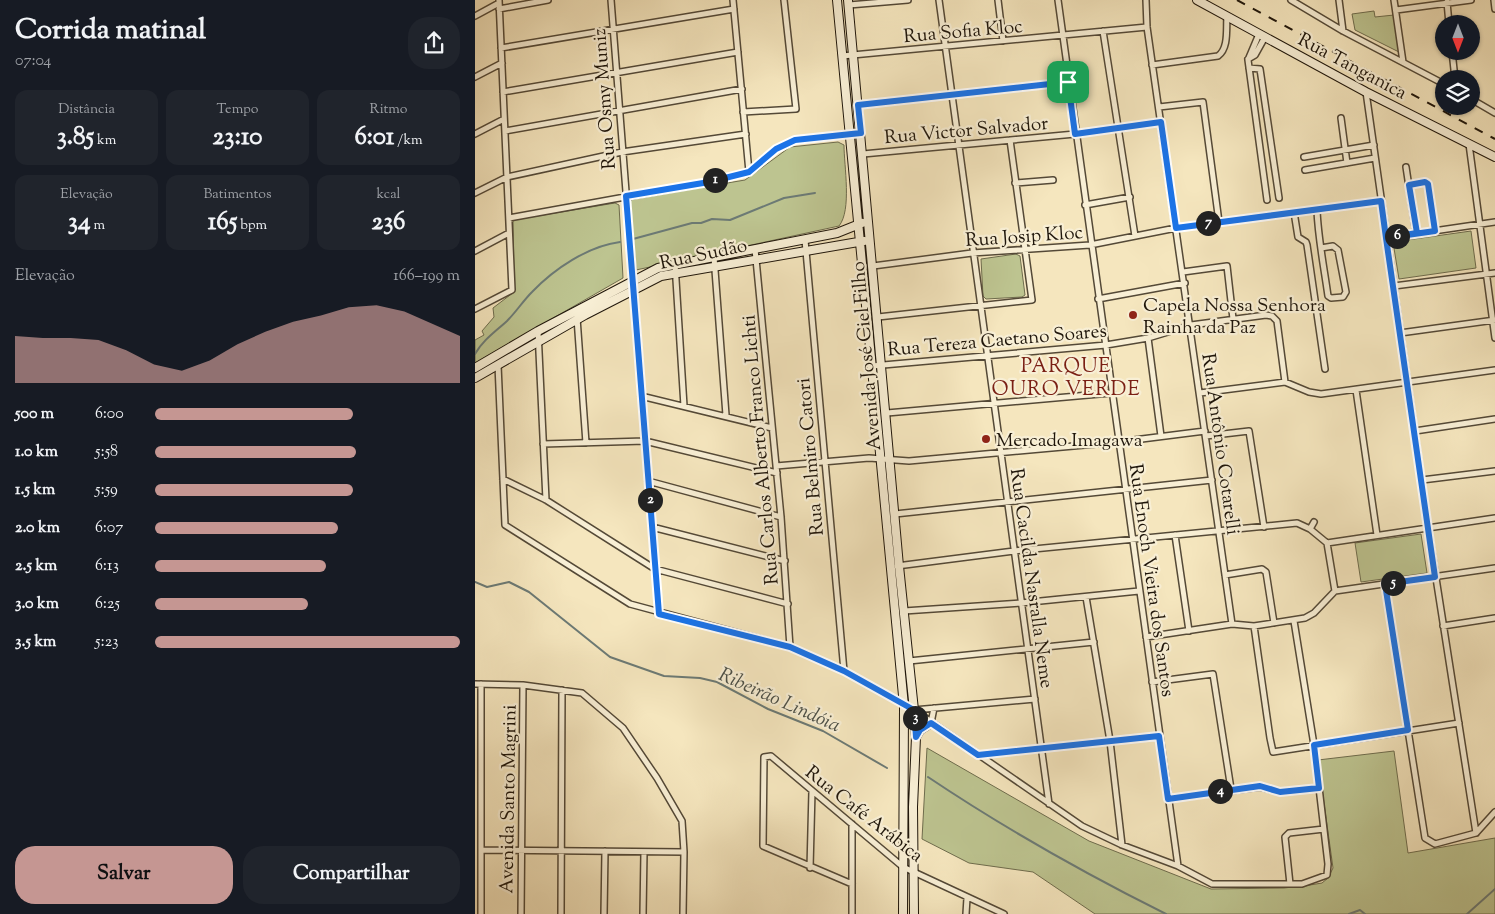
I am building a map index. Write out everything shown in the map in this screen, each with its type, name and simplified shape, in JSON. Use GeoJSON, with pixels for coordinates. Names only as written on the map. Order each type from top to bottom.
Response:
{"type":"FeatureCollection","features":[{"type":"Feature","properties":{"kind":"street"},"geometry":{"type":"LineString","coordinates":[[499,10],[547,0]]}},
{"type":"Feature","properties":{"kind":"street","name":"Rua Osmy Muniz"},"geometry":{"type":"LineString","coordinates":[[611,0],[659,614]]}},
{"type":"Feature","properties":{"kind":"street"},"geometry":{"type":"LineString","coordinates":[[733,0],[749,172]]}},
{"type":"Feature","properties":{"kind":"street"},"geometry":{"type":"LineString","coordinates":[[743,112],[795,109],[783,0]]}},
{"type":"Feature","properties":{"kind":"street","name":"Avenida José Ciel Filho"},"geometry":{"type":"LineString","coordinates":[[837,0],[904,706],[903,914]]}},
{"type":"Feature","properties":{"kind":"street"},"geometry":{"type":"LineString","coordinates":[[849,2],[908,0]]}},
{"type":"Feature","properties":{"kind":"street","name":"Rua Cacilda Nasralla Neme"},"geometry":{"type":"LineString","coordinates":[[939,0],[972,253],[995,404],[1049,804]]}},
{"type":"Feature","properties":{"kind":"street"},"geometry":{"type":"LineString","coordinates":[[998,0],[1003,41]]}},
{"type":"Feature","properties":{"kind":"street","name":"Rua Enoch Vieira dos Santos"},"geometry":{"type":"LineString","coordinates":[[1057,0],[1178,866]]}},
{"type":"Feature","properties":{"kind":"street","name":"Rua Antônio Cotarelli"},"geometry":{"type":"LineString","coordinates":[[1146,0],[1152,65],[1185,283],[1232,624]]}},
{"type":"Feature","properties":{"kind":"street","name":"Rua Tanganica"},"geometry":{"type":"LineString","coordinates":[[1197,0],[1366,92],[1493,157]]}},
{"type":"Feature","properties":{"kind":"street"},"geometry":{"type":"LineString","coordinates":[[1291,0],[1343,31],[1435,79]]}},
{"type":"Feature","properties":{"kind":"street"},"geometry":{"type":"LineString","coordinates":[[1339,0],[1343,31]]}},
{"type":"Feature","properties":{"kind":"street"},"geometry":{"type":"LineString","coordinates":[[1394,0],[1403,62]]}},
{"type":"Feature","properties":{"kind":"street"},"geometry":{"type":"LineString","coordinates":[[1395,10],[1471,0]]}},
{"type":"Feature","properties":{"kind":"street"},"geometry":{"type":"LineString","coordinates":[[1494,0],[1495,9]]}},
{"type":"Feature","properties":{"kind":"street"},"geometry":{"type":"LineString","coordinates":[[475,309],[512,290],[499,1]]}},
{"type":"Feature","properties":{"kind":"street"},"geometry":{"type":"LineString","coordinates":[[475,16],[499,1]]}},
{"type":"Feature","properties":{"kind":"street","name":"Avenida José Ciel Filho"},"geometry":{"type":"LineString","coordinates":[[849,2],[916,737],[914,914]]}},
{"type":"Feature","properties":{"kind":"street"},"geometry":{"type":"LineString","coordinates":[[1447,2],[1448,15]]}},
{"type":"Feature","properties":{"kind":"street"},"geometry":{"type":"LineString","coordinates":[[501,48],[734,9]]}},
{"type":"Feature","properties":{"kind":"street"},"geometry":{"type":"LineString","coordinates":[[1152,65],[1218,56],[1225,47],[1227,16]]}},
{"type":"Feature","properties":{"kind":"street","name":"Rua Sofia Kloc"},"geometry":{"type":"LineString","coordinates":[[842,56],[1147,27]]}},
{"type":"Feature","properties":{"kind":"street"},"geometry":{"type":"LineString","coordinates":[[1103,32],[1120,128],[1135,236]]}},
{"type":"Feature","properties":{"kind":"street"},"geometry":{"type":"LineString","coordinates":[[1262,35],[1248,59],[1267,200]]}},
{"type":"Feature","properties":{"kind":"street"},"geometry":{"type":"LineString","coordinates":[[503,92],[738,52]]}},
{"type":"Feature","properties":{"kind":"street"},"geometry":{"type":"LineString","coordinates":[[475,76],[502,63]]}},
{"type":"Feature","properties":{"kind":"street"},"geometry":{"type":"LineString","coordinates":[[1249,68],[1256,67],[1260,69],[1279,198]]}},
{"type":"Feature","properties":{"kind":"street"},"geometry":{"type":"LineString","coordinates":[[858,105],[1068,82]]}},
{"type":"Feature","properties":{"kind":"street"},"geometry":{"type":"LineString","coordinates":[[505,131],[741,89]]}},
{"type":"Feature","properties":{"kind":"street"},"geometry":{"type":"LineString","coordinates":[[1366,92],[1435,577],[1476,833]]}},
{"type":"Feature","properties":{"kind":"street"},"geometry":{"type":"LineString","coordinates":[[1159,107],[1203,102],[1219,222]]}},
{"type":"Feature","properties":{"kind":"street"},"geometry":{"type":"LineString","coordinates":[[1480,104],[1495,113]]}},
{"type":"Feature","properties":{"kind":"street"},"geometry":{"type":"LineString","coordinates":[[1341,118],[1347,163]]}},
{"type":"Feature","properties":{"kind":"street"},"geometry":{"type":"LineString","coordinates":[[475,134],[504,119]]}},
{"type":"Feature","properties":{"kind":"street","name":"Rua Victor Salvador"},"geometry":{"type":"LineString","coordinates":[[863,154],[1075,134],[1161,122]]}},
{"type":"Feature","properties":{"kind":"street"},"geometry":{"type":"LineString","coordinates":[[509,218],[709,182],[749,172],[776,149],[795,140],[861,133]]}},
{"type":"Feature","properties":{"kind":"street"},"geometry":{"type":"LineString","coordinates":[[475,193],[507,177],[622,152],[746,134]]}},
{"type":"Feature","properties":{"kind":"street"},"geometry":{"type":"LineString","coordinates":[[878,317],[1031,300],[1010,140]]}},
{"type":"Feature","properties":{"kind":"street"},"geometry":{"type":"LineString","coordinates":[[1469,144],[1495,338]]}},
{"type":"Feature","properties":{"kind":"street"},"geometry":{"type":"LineString","coordinates":[[1304,157],[1373,145]]}},
{"type":"Feature","properties":{"kind":"street"},"geometry":{"type":"LineString","coordinates":[[1305,170],[1375,158]]}},
{"type":"Feature","properties":{"kind":"street"},"geometry":{"type":"LineString","coordinates":[[1406,167],[1417,233]]}},
{"type":"Feature","properties":{"kind":"street"},"geometry":{"type":"LineString","coordinates":[[1015,183],[1053,180]]}},
{"type":"Feature","properties":{"kind":"street"},"geometry":{"type":"LineString","coordinates":[[1409,185],[1425,182],[1428,184],[1435,231]]}},
{"type":"Feature","properties":{"kind":"street"},"geometry":{"type":"LineString","coordinates":[[1085,205],[1130,197]]}},
{"type":"Feature","properties":{"kind":"street","name":"Rua Josip Kloc"},"geometry":{"type":"LineString","coordinates":[[873,266],[972,253],[1091,245],[1176,228],[1381,201]]}},
{"type":"Feature","properties":{"kind":"street"},"geometry":{"type":"LineString","coordinates":[[1317,210],[1321,248],[1327,296],[1331,298],[1343,297],[1346,292],[1338,250],[1333,246],[1321,248]]}},
{"type":"Feature","properties":{"kind":"street"},"geometry":{"type":"LineString","coordinates":[[1294,212],[1298,237],[1306,242],[1307,245],[1325,369]]}},
{"type":"Feature","properties":{"kind":"street"},"geometry":{"type":"LineString","coordinates":[[1386,238],[1495,222]]}},
{"type":"Feature","properties":{"kind":"street","name":"Rua Sudão"},"geometry":{"type":"LineString","coordinates":[[475,368],[538,331],[658,268],[805,240],[837,233],[858,224],[869,223]]}},
{"type":"Feature","properties":{"kind":"street"},"geometry":{"type":"LineString","coordinates":[[475,252],[509,233]]}},
{"type":"Feature","properties":{"kind":"street","name":"Rua Belmiro Catori"},"geometry":{"type":"LineString","coordinates":[[805,240],[844,671]]}},
{"type":"Feature","properties":{"kind":"street","name":"Rua Sudão"},"geometry":{"type":"LineString","coordinates":[[475,378],[577,320],[661,276],[871,240]]}},
{"type":"Feature","properties":{"kind":"street","name":"Rua Carlos Alberto Franco Lichti"},"geometry":{"type":"LineString","coordinates":[[755,249],[785,561],[790,647]]}},
{"type":"Feature","properties":{"kind":"street"},"geometry":{"type":"LineString","coordinates":[[714,257],[726,415]]}},
{"type":"Feature","properties":{"kind":"street"},"geometry":{"type":"LineString","coordinates":[[675,264],[685,406]]}},
{"type":"Feature","properties":{"kind":"street"},"geometry":{"type":"LineString","coordinates":[[1183,272],[1227,266],[1233,319]]}},
{"type":"Feature","properties":{"kind":"street"},"geometry":{"type":"LineString","coordinates":[[1394,286],[1495,273]]}},
{"type":"Feature","properties":{"kind":"street"},"geometry":{"type":"LineString","coordinates":[[1098,299],[1185,283]]}},
{"type":"Feature","properties":{"kind":"street"},"geometry":{"type":"LineString","coordinates":[[577,310],[586,443]]}},
{"type":"Feature","properties":{"kind":"street","name":"Rua Tereza Caetano Soares"},"geometry":{"type":"LineString","coordinates":[[872,366],[1106,344],[1148,338],[1191,325],[1272,316],[1277,321],[1285,382]]}},
{"type":"Feature","properties":{"kind":"street"},"geometry":{"type":"LineString","coordinates":[[1400,334],[1494,320]]}},
{"type":"Feature","properties":{"kind":"street"},"geometry":{"type":"LineString","coordinates":[[538,331],[546,500]]}},
{"type":"Feature","properties":{"kind":"street"},"geometry":{"type":"LineString","coordinates":[[1148,338],[1161,436]]}},
{"type":"Feature","properties":{"kind":"street"},"geometry":{"type":"LineString","coordinates":[[498,365],[505,525],[630,604],[659,614],[790,647],[844,671],[914,710],[1081,826],[1121,845],[1178,866],[1213,884],[1290,884],[1310,882],[1323,878],[1328,870],[1314,745],[1294,620]]}},
{"type":"Feature","properties":{"kind":"street"},"geometry":{"type":"LineString","coordinates":[[1200,393],[1285,382],[1315,394],[1495,370]]}},
{"type":"Feature","properties":{"kind":"street"},"geometry":{"type":"LineString","coordinates":[[1356,390],[1377,535]]}},
{"type":"Feature","properties":{"kind":"street"},"geometry":{"type":"LineString","coordinates":[[887,414],[1111,392]]}},
{"type":"Feature","properties":{"kind":"street"},"geometry":{"type":"LineString","coordinates":[[641,396],[726,415],[773,428]]}},
{"type":"Feature","properties":{"kind":"street"},"geometry":{"type":"LineString","coordinates":[[1415,431],[1495,419]]}},
{"type":"Feature","properties":{"kind":"street"},"geometry":{"type":"LineString","coordinates":[[776,466],[880,458],[909,461],[1001,454],[1161,436],[1249,431],[1264,527]]}},
{"type":"Feature","properties":{"kind":"street"},"geometry":{"type":"LineString","coordinates":[[543,444],[645,441],[777,473]]}},
{"type":"Feature","properties":{"kind":"street"},"geometry":{"type":"LineString","coordinates":[[1422,480],[1495,471]]}},
{"type":"Feature","properties":{"kind":"street"},"geometry":{"type":"LineString","coordinates":[[503,479],[546,500],[655,569],[788,604]]}},
{"type":"Feature","properties":{"kind":"street"},"geometry":{"type":"LineString","coordinates":[[895,514],[1212,480]]}},
{"type":"Feature","properties":{"kind":"street"},"geometry":{"type":"LineString","coordinates":[[648,481],[781,517]]}},
{"type":"Feature","properties":{"kind":"street"},"geometry":{"type":"LineString","coordinates":[[1327,543],[1495,518]]}},
{"type":"Feature","properties":{"kind":"street"},"geometry":{"type":"LineString","coordinates":[[1307,528],[1311,521]]}},
{"type":"Feature","properties":{"kind":"street"},"geometry":{"type":"LineString","coordinates":[[890,567],[1014,551],[1219,529],[1231,531],[1297,523],[1327,543],[1335,591]]}},
{"type":"Feature","properties":{"kind":"street"},"geometry":{"type":"LineString","coordinates":[[652,527],[785,561]]}},
{"type":"Feature","properties":{"kind":"street"},"geometry":{"type":"LineString","coordinates":[[1175,535],[1189,631]]}},
{"type":"Feature","properties":{"kind":"street"},"geometry":{"type":"LineString","coordinates":[[1146,637],[1232,624],[1254,626],[1294,620],[1311,615],[1335,591],[1495,568]]}},
{"type":"Feature","properties":{"kind":"street"},"geometry":{"type":"LineString","coordinates":[[1225,575],[1262,569],[1266,572],[1274,623]]}},
{"type":"Feature","properties":{"kind":"street"},"geometry":{"type":"LineString","coordinates":[[1385,584],[1425,838],[1435,844],[1476,833],[1495,812]]}},
{"type":"Feature","properties":{"kind":"street"},"geometry":{"type":"LineString","coordinates":[[904,612],[1139,591]]}},
{"type":"Feature","properties":{"kind":"street"},"geometry":{"type":"LineString","coordinates":[[1087,597],[1110,741],[1121,845]]}},
{"type":"Feature","properties":{"kind":"street"},"geometry":{"type":"LineString","coordinates":[[1443,626],[1494,618],[1495,625]]}},
{"type":"Feature","properties":{"kind":"street"},"geometry":{"type":"LineString","coordinates":[[1254,626],[1272,750],[1276,752],[1459,723]]}},
{"type":"Feature","properties":{"kind":"street"},"geometry":{"type":"LineString","coordinates":[[909,661],[1094,642]]}},
{"type":"Feature","properties":{"kind":"street"},"geometry":{"type":"LineString","coordinates":[[1152,682],[1213,674],[1231,789]]}},
{"type":"Feature","properties":{"kind":"street"},"geometry":{"type":"LineString","coordinates":[[481,914],[481,850],[478,833],[478,684],[523,685],[582,693],[623,728],[657,778],[682,821],[684,852],[683,914]]}},
{"type":"Feature","properties":{"kind":"street","name":"Avenida Santo Magrini"},"geometry":{"type":"LineString","coordinates":[[521,914],[523,685]]}},
{"type":"Feature","properties":{"kind":"street"},"geometry":{"type":"LineString","coordinates":[[561,914],[562,690]]}},
{"type":"Feature","properties":{"kind":"street"},"geometry":{"type":"LineString","coordinates":[[914,710],[1035,699]]}},
{"type":"Feature","properties":{"kind":"street"},"geometry":{"type":"LineString","coordinates":[[916,737],[920,730],[931,723],[934,708]]}},
{"type":"Feature","properties":{"kind":"street"},"geometry":{"type":"LineString","coordinates":[[978,755],[1159,736]]}},
{"type":"Feature","properties":{"kind":"street","name":"Rua Café Arábica"},"geometry":{"type":"LineString","coordinates":[[810,868],[763,846],[762,759],[765,756],[771,756],[903,867],[1004,914]]}},
{"type":"Feature","properties":{"kind":"street"},"geometry":{"type":"LineString","coordinates":[[1168,799],[1260,786],[1280,792],[1319,788]]}},
{"type":"Feature","properties":{"kind":"street"},"geometry":{"type":"LineString","coordinates":[[812,792],[810,868],[852,884]]}},
{"type":"Feature","properties":{"kind":"street"},"geometry":{"type":"LineString","coordinates":[[852,824],[852,914]]}},
{"type":"Feature","properties":{"kind":"street"},"geometry":{"type":"LineString","coordinates":[[1290,884],[1285,837],[1289,833],[1324,829]]}},
{"type":"Feature","properties":{"kind":"street"},"geometry":{"type":"LineString","coordinates":[[481,850],[684,852]]}},
{"type":"Feature","properties":{"kind":"street"},"geometry":{"type":"LineString","coordinates":[[604,914],[605,851]]}},
{"type":"Feature","properties":{"kind":"street"},"geometry":{"type":"LineString","coordinates":[[643,914],[644,852]]}},
{"type":"Feature","properties":{"kind":"street"},"geometry":{"type":"LineString","coordinates":[[967,898],[967,914]]}},
{"type":"Feature","properties":{"kind":"green space"},"geometry":{"type":"Polygon","coordinates":[[[1374,11],[1375,17],[1394,15],[1399,52],[1355,30],[1352,14],[1374,11]]]}},
{"type":"Feature","properties":{"kind":"green space"},"geometry":{"type":"Polygon","coordinates":[[[838,142],[844,145],[846,187],[845,210],[839,226],[636,270],[630,202],[633,199],[745,180],[790,147],[838,142]]]}},
{"type":"Feature","properties":{"kind":"green space"},"geometry":{"type":"Polygon","coordinates":[[[615,203],[619,205],[623,278],[475,363],[475,340],[484,335],[482,331],[494,317],[493,308],[514,292],[513,220],[615,203]]]}},
{"type":"Feature","properties":{"kind":"green space"},"geometry":{"type":"Polygon","coordinates":[[[1471,231],[1476,268],[1399,279],[1393,242],[1471,231]]]}},
{"type":"Feature","properties":{"kind":"green space"},"geometry":{"type":"Polygon","coordinates":[[[1016,254],[1020,256],[1025,295],[1022,297],[986,299],[983,296],[981,259],[1016,254]]]}},
{"type":"Feature","properties":{"kind":"green space"},"geometry":{"type":"Polygon","coordinates":[[[1421,534],[1427,573],[1361,582],[1355,543],[1421,534]]]}},
{"type":"Feature","properties":{"kind":"green space"},"geometry":{"type":"Polygon","coordinates":[[[927,748],[1089,841],[1211,889],[1284,888],[1322,883],[1328,878],[1333,868],[1318,760],[1394,751],[1408,853],[1495,838],[1495,914],[1095,914],[1033,872],[969,863],[922,839],[927,748]]]}},
{"type":"Feature","properties":{"kind":"waterway"},"geometry":{"type":"LineString","coordinates":[[633,239],[712,219],[730,220],[784,198],[815,193]]}},
{"type":"Feature","properties":{"kind":"waterway"},"geometry":{"type":"LineString","coordinates":[[475,354],[485,340],[507,321],[529,295],[561,267],[596,248],[620,242]]}},
{"type":"Feature","properties":{"kind":"waterway","name":"Ribeirão Lindóia"},"geometry":{"type":"LineString","coordinates":[[475,582],[487,587],[509,582],[529,592],[610,657],[664,676],[700,678],[717,682],[768,709],[823,731],[887,768]]}},
{"type":"Feature","properties":{"kind":"waterway","name":"Ribeirão Lindóia"},"geometry":{"type":"LineString","coordinates":[[928,777],[1045,849],[1166,914]]}},
{"type":"Feature","properties":{"kind":"waterway","name":"Ribeirão Lindóia"},"geometry":{"type":"LineString","coordinates":[[1467,914],[1495,889]]}},
{"type":"Feature","properties":{"kind":"waterway","name":"Ribeirão Lindóia"},"geometry":{"type":"LineString","coordinates":[[1349,914],[1360,910],[1365,914]]}},
{"type":"Feature","properties":{"kind":"railway"},"geometry":{"type":"LineString","coordinates":[[1237,0],[1495,139]]}},
{"type":"Feature","properties":{"kind":"place","name":"Capela Nossa Senhora Rainha da Paz"},"geometry":{"type":"Point","coordinates":[1133,315]}},
{"type":"Feature","properties":{"kind":"place","name":"Mercado Imagawa"},"geometry":{"type":"Point","coordinates":[986,439]}},
{"type":"Feature","properties":{"kind":"district","name":"PARQUE OURO VERDE"},"geometry":{"type":"Point","coordinates":[1066,376]}},
{"type":"Feature","properties":{"kind":"route"},"geometry":{"type":"LineString","coordinates":[[1068,82],[858,105],[861,133],[795,140],[776,149],[749,172],[709,182],[626,196],[659,614],[790,647],[844,671],[914,710],[916,737],[923,727],[931,723],[978,755],[1159,736],[1168,799],[1260,786],[1280,792],[1319,788],[1314,745],[1408,730],[1385,584],[1435,577],[1386,238],[1417,233],[1409,185],[1425,182],[1428,184],[1435,231],[1386,238],[1381,201],[1176,228],[1161,122],[1075,134],[1068,82]]}}]}
